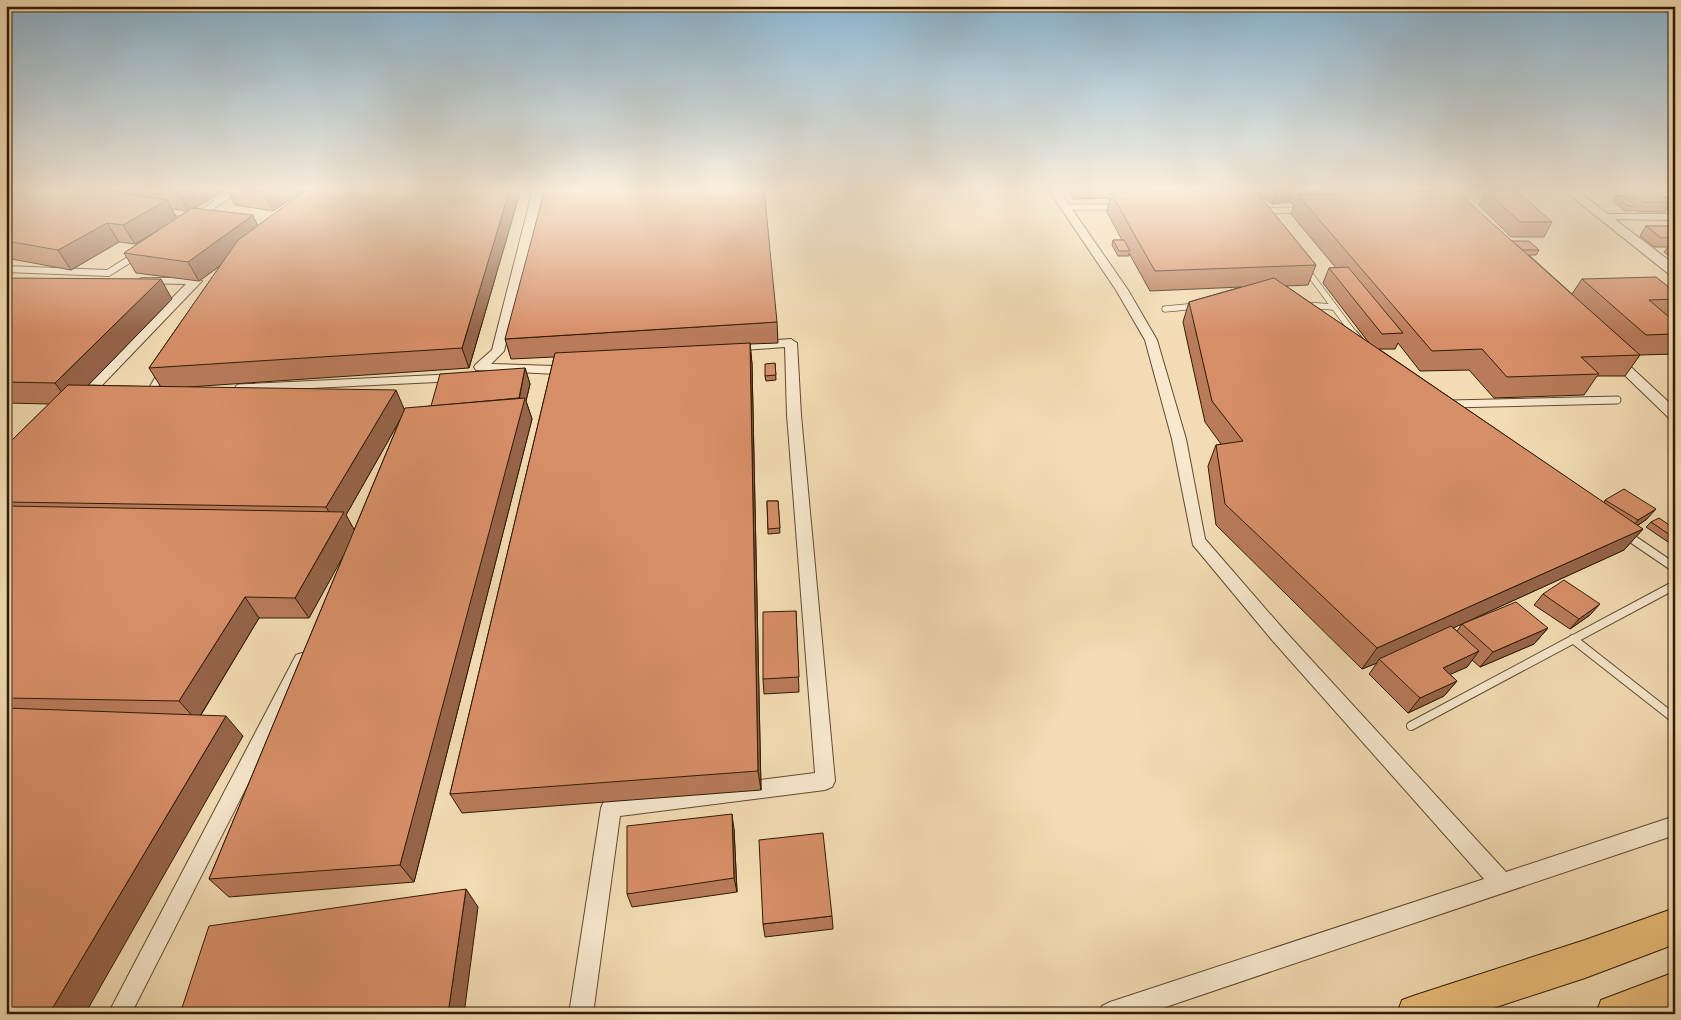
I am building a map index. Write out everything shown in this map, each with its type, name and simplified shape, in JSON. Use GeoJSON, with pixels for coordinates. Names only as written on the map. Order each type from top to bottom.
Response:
{"type":"FeatureCollection","features":[{"type":"Feature","properties":{"kind":"highway"},"geometry":{"type":"LineString","coordinates":[[1416,1014],[1585,959],[1675,926]]}},
{"type":"Feature","properties":{"kind":"highway"},"geometry":{"type":"LineString","coordinates":[[1615,1014],[1675,991]]}},
{"type":"Feature","properties":{"kind":"street"},"geometry":{"type":"LineString","coordinates":[[443,396],[498,351],[528,237]]}},
{"type":"Feature","properties":{"kind":"street"},"geometry":{"type":"LineString","coordinates":[[1085,237],[1122,290],[1151,340],[1179,439],[1198,541],[1278,635],[1502,884]]}},
{"type":"Feature","properties":{"kind":"street"},"geometry":{"type":"LineString","coordinates":[[1631,237],[1675,272]]}},
{"type":"Feature","properties":{"kind":"street"},"geometry":{"type":"LineString","coordinates":[[6,269],[109,273],[156,242]]}},
{"type":"Feature","properties":{"kind":"street"},"geometry":{"type":"LineString","coordinates":[[6,279],[196,281],[74,407]]}},
{"type":"Feature","properties":{"kind":"street"},"geometry":{"type":"LineString","coordinates":[[581,1014],[611,808],[825,781],[794,414],[791,343],[715,349]]}},
{"type":"Feature","properties":{"kind":"street"},"geometry":{"type":"LineString","coordinates":[[1604,349],[1675,416]]}},
{"type":"Feature","properties":{"kind":"street"},"geometry":{"type":"LineString","coordinates":[[467,376],[556,370],[581,359]]}},
{"type":"Feature","properties":{"kind":"street"},"geometry":{"type":"LineString","coordinates":[[119,1014],[312,641]]}},
{"type":"Feature","properties":{"kind":"street"},"geometry":{"type":"LineString","coordinates":[[1110,1014],[1675,825]]}},
{"type":"Feature","properties":{"kind":"lane"},"geometry":{"type":"LineString","coordinates":[[1299,259],[1363,346]]}},
{"type":"Feature","properties":{"kind":"lane"},"geometry":{"type":"LineString","coordinates":[[1293,304],[1334,307]]}},
{"type":"Feature","properties":{"kind":"lane"},"geometry":{"type":"LineString","coordinates":[[1165,309],[1209,306]]}},
{"type":"Feature","properties":{"kind":"lane"},"geometry":{"type":"LineString","coordinates":[[158,392],[149,393],[165,369]]}},
{"type":"Feature","properties":{"kind":"lane"},"geometry":{"type":"LineString","coordinates":[[236,388],[467,376]]}},
{"type":"Feature","properties":{"kind":"lane"},"geometry":{"type":"LineString","coordinates":[[1442,404],[1617,400]]}},
{"type":"Feature","properties":{"kind":"lane"},"geometry":{"type":"LineString","coordinates":[[1618,530],[1675,568]]}},
{"type":"Feature","properties":{"kind":"lane"},"geometry":{"type":"LineString","coordinates":[[1411,726],[1675,585]]}},
{"type":"Feature","properties":{"kind":"lane"},"geometry":{"type":"LineString","coordinates":[[1573,639],[1675,719]]}},
{"type":"Feature","properties":{"kind":"building"},"geometry":{"type":"Polygon","coordinates":[[[6,237],[82,237],[58,250],[6,241],[6,237]]]}},
{"type":"Feature","properties":{"kind":"building"},"geometry":{"type":"Polygon","coordinates":[[[149,237],[223,237],[188,262],[124,253],[149,237]]]}},
{"type":"Feature","properties":{"kind":"building"},"geometry":{"type":"Polygon","coordinates":[[[243,237],[496,237],[462,348],[149,368],[238,240],[243,237]]]}},
{"type":"Feature","properties":{"kind":"building"},"geometry":{"type":"Polygon","coordinates":[[[532,237],[769,237],[777,322],[505,339],[532,237]]]}},
{"type":"Feature","properties":{"kind":"building"},"geometry":{"type":"Polygon","coordinates":[[[1136,237],[1293,237],[1316,265],[1155,271],[1136,237]]]}},
{"type":"Feature","properties":{"kind":"building"},"geometry":{"type":"Polygon","coordinates":[[[1334,237],[1507,237],[1640,355],[1581,357],[1599,374],[1507,377],[1482,349],[1432,351],[1334,237]]]}},
{"type":"Feature","properties":{"kind":"building"},"geometry":{"type":"Polygon","coordinates":[[[1113,240],[1124,240],[1130,251],[1119,251],[1113,240]]]}},
{"type":"Feature","properties":{"kind":"building"},"geometry":{"type":"Polygon","coordinates":[[[1512,241],[1529,241],[1539,250],[1523,250],[1512,241]]]}},
{"type":"Feature","properties":{"kind":"building"},"geometry":{"type":"Polygon","coordinates":[[[1668,247],[1675,247],[1675,253],[1668,247]]]}},
{"type":"Feature","properties":{"kind":"building"},"geometry":{"type":"Polygon","coordinates":[[[1348,267],[1403,333],[1382,334],[1329,268],[1348,267]]]}},
{"type":"Feature","properties":{"kind":"building"},"geometry":{"type":"Polygon","coordinates":[[[1656,277],[1675,292],[1675,299],[1649,300],[1675,322],[1675,334],[1646,335],[1582,279],[1656,277]]]}},
{"type":"Feature","properties":{"kind":"building"},"geometry":{"type":"Polygon","coordinates":[[[6,278],[161,279],[55,383],[6,382],[6,278]]]}},
{"type":"Feature","properties":{"kind":"building"},"geometry":{"type":"Polygon","coordinates":[[[1274,278],[1643,529],[1377,648],[1225,504],[1216,445],[1243,441],[1212,401],[1189,302],[1274,278]]]}},
{"type":"Feature","properties":{"kind":"building"},"geometry":{"type":"Polygon","coordinates":[[[750,343],[758,771],[450,794],[555,353],[750,343]]]}},
{"type":"Feature","properties":{"kind":"building"},"geometry":{"type":"Polygon","coordinates":[[[775,363],[776,375],[765,376],[765,364],[775,363]]]}},
{"type":"Feature","properties":{"kind":"building"},"geometry":{"type":"Polygon","coordinates":[[[525,368],[519,398],[431,406],[440,374],[525,368]]]}},
{"type":"Feature","properties":{"kind":"building"},"geometry":{"type":"Polygon","coordinates":[[[68,385],[396,390],[326,507],[6,502],[6,446],[68,385]]]}},
{"type":"Feature","properties":{"kind":"building"},"geometry":{"type":"Polygon","coordinates":[[[525,398],[400,865],[209,879],[405,408],[525,398]]]}},
{"type":"Feature","properties":{"kind":"building"},"geometry":{"type":"Polygon","coordinates":[[[1624,489],[1656,509],[1638,520],[1605,500],[1624,489]]]}},
{"type":"Feature","properties":{"kind":"building"},"geometry":{"type":"Polygon","coordinates":[[[767,501],[778,501],[780,528],[768,529],[767,501]]]}},
{"type":"Feature","properties":{"kind":"building"},"geometry":{"type":"Polygon","coordinates":[[[6,506],[344,512],[295,598],[245,597],[179,701],[6,698],[6,506]]]}},
{"type":"Feature","properties":{"kind":"building"},"geometry":{"type":"Polygon","coordinates":[[[1659,518],[1675,529],[1675,536],[1673,537],[1651,522],[1659,518]]]}},
{"type":"Feature","properties":{"kind":"building"},"geometry":{"type":"Polygon","coordinates":[[[1564,580],[1600,604],[1579,619],[1543,594],[1564,580]]]}},
{"type":"Feature","properties":{"kind":"building"},"geometry":{"type":"Polygon","coordinates":[[[1516,602],[1548,628],[1493,652],[1462,624],[1516,602]]]}},
{"type":"Feature","properties":{"kind":"building"},"geometry":{"type":"Polygon","coordinates":[[[796,611],[799,677],[763,679],[763,612],[796,611]]]}},
{"type":"Feature","properties":{"kind":"building"},"geometry":{"type":"Polygon","coordinates":[[[1451,626],[1479,651],[1443,668],[1457,681],[1420,698],[1379,659],[1451,626]]]}},
{"type":"Feature","properties":{"kind":"building"},"geometry":{"type":"Polygon","coordinates":[[[6,708],[226,716],[49,1014],[6,1014],[6,708]]]}},
{"type":"Feature","properties":{"kind":"building"},"geometry":{"type":"Polygon","coordinates":[[[732,814],[734,878],[627,894],[627,826],[732,814]]]}},
{"type":"Feature","properties":{"kind":"building"},"geometry":{"type":"Polygon","coordinates":[[[823,833],[832,916],[763,924],[759,840],[823,833]]]}},
{"type":"Feature","properties":{"kind":"building"},"geometry":{"type":"Polygon","coordinates":[[[466,889],[448,1014],[180,1014],[209,926],[466,889]]]}}]}
